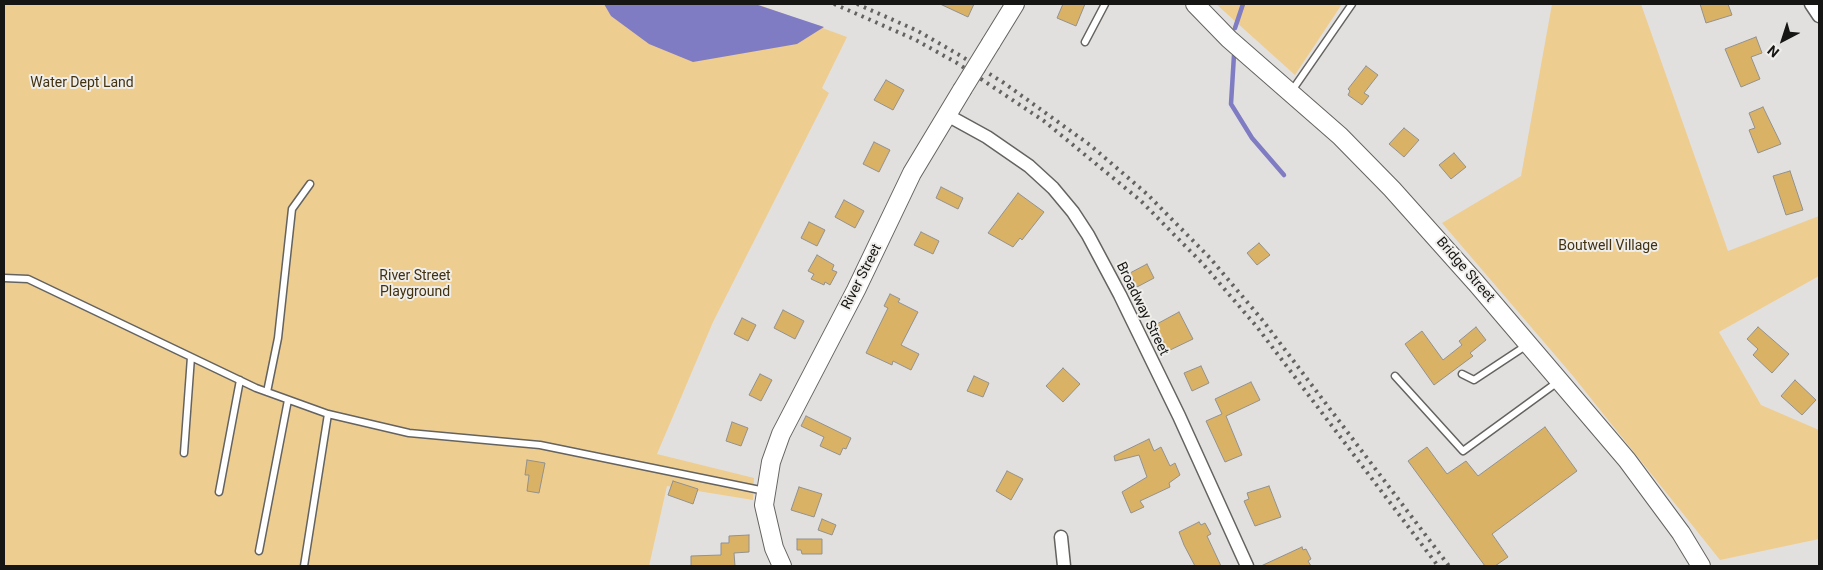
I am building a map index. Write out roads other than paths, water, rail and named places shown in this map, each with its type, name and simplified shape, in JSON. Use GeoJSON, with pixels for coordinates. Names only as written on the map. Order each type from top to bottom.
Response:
{"type":"FeatureCollection","features":[{"type":"Feature","properties":{"kind":"main road","name":"River Street"},"geometry":{"type":"LineString","coordinates":[[782,566],[774,548],[764,504],[775,452],[797,400],[856,290],[912,173],[930,140],[948,115],[1015,4]]}},
{"type":"Feature","properties":{"kind":"main road","name":"Bridge Street"},"geometry":{"type":"LineString","coordinates":[[1195,4],[1229,39],[1340,136],[1392,189],[1627,460],[1681,533],[1702,566]]}},
{"type":"Feature","properties":{"kind":"street"},"geometry":{"type":"LineString","coordinates":[[1811,4],[1819,16]]}},
{"type":"Feature","properties":{"kind":"street","name":"Broadway Street"},"geometry":{"type":"LineString","coordinates":[[948,115],[987,137],[1029,166],[1053,188],[1073,212],[1102,261],[1179,416],[1247,566]]}},
{"type":"Feature","properties":{"kind":"street"},"geometry":{"type":"LineString","coordinates":[[1061,537],[1064,566]]}},
{"type":"Feature","properties":{"kind":"lane"},"geometry":{"type":"LineString","coordinates":[[1085,42],[1105,4]]}},
{"type":"Feature","properties":{"kind":"lane"},"geometry":{"type":"LineString","coordinates":[[1291,93],[1352,4]]}},
{"type":"Feature","properties":{"kind":"lane"},"geometry":{"type":"LineString","coordinates":[[267,392],[278,338],[292,210],[310,184]]}},
{"type":"Feature","properties":{"kind":"lane"},"geometry":{"type":"LineString","coordinates":[[4,278],[28,279],[141,335],[191,356],[240,380],[328,414],[409,433],[540,445],[766,491]]}},
{"type":"Feature","properties":{"kind":"lane"},"geometry":{"type":"LineString","coordinates":[[1462,374],[1474,380],[1528,345]]}},
{"type":"Feature","properties":{"kind":"lane"},"geometry":{"type":"LineString","coordinates":[[184,453],[191,356]]}},
{"type":"Feature","properties":{"kind":"lane"},"geometry":{"type":"LineString","coordinates":[[1395,376],[1463,452],[1560,381]]}},
{"type":"Feature","properties":{"kind":"lane"},"geometry":{"type":"LineString","coordinates":[[220,492],[240,380]]}},
{"type":"Feature","properties":{"kind":"lane"},"geometry":{"type":"LineString","coordinates":[[259,551],[288,400]]}},
{"type":"Feature","properties":{"kind":"lane"},"geometry":{"type":"LineString","coordinates":[[304,566],[328,414]]}},
{"type":"Feature","properties":{"kind":"waterway"},"geometry":{"type":"LineString","coordinates":[[1235,28],[1243,4]]}},
{"type":"Feature","properties":{"kind":"waterway"},"geometry":{"type":"LineString","coordinates":[[1234,55],[1231,104],[1252,138],[1284,175]]}},
{"type":"Feature","properties":{"kind":"railway"},"geometry":{"type":"LineString","coordinates":[[834,4],[914,39],[957,63],[1044,121],[1141,201],[1203,264],[1257,327],[1438,566]]}},
{"type":"Feature","properties":{"kind":"railway"},"geometry":{"type":"LineString","coordinates":[[857,4],[918,31],[1004,83],[1090,145],[1147,194],[1210,258],[1264,322],[1449,566]]}},
{"type":"Feature","properties":{"kind":"park label","name":"Water Dept Land"},"geometry":{"type":"Point","coordinates":[82,83]}},
{"type":"Feature","properties":{"kind":"park label","name":"Boutwell Village"},"geometry":{"type":"Point","coordinates":[1608,246]}},
{"type":"Feature","properties":{"kind":"park label","name":"River Street Playground"},"geometry":{"type":"Point","coordinates":[415,284]}}]}
